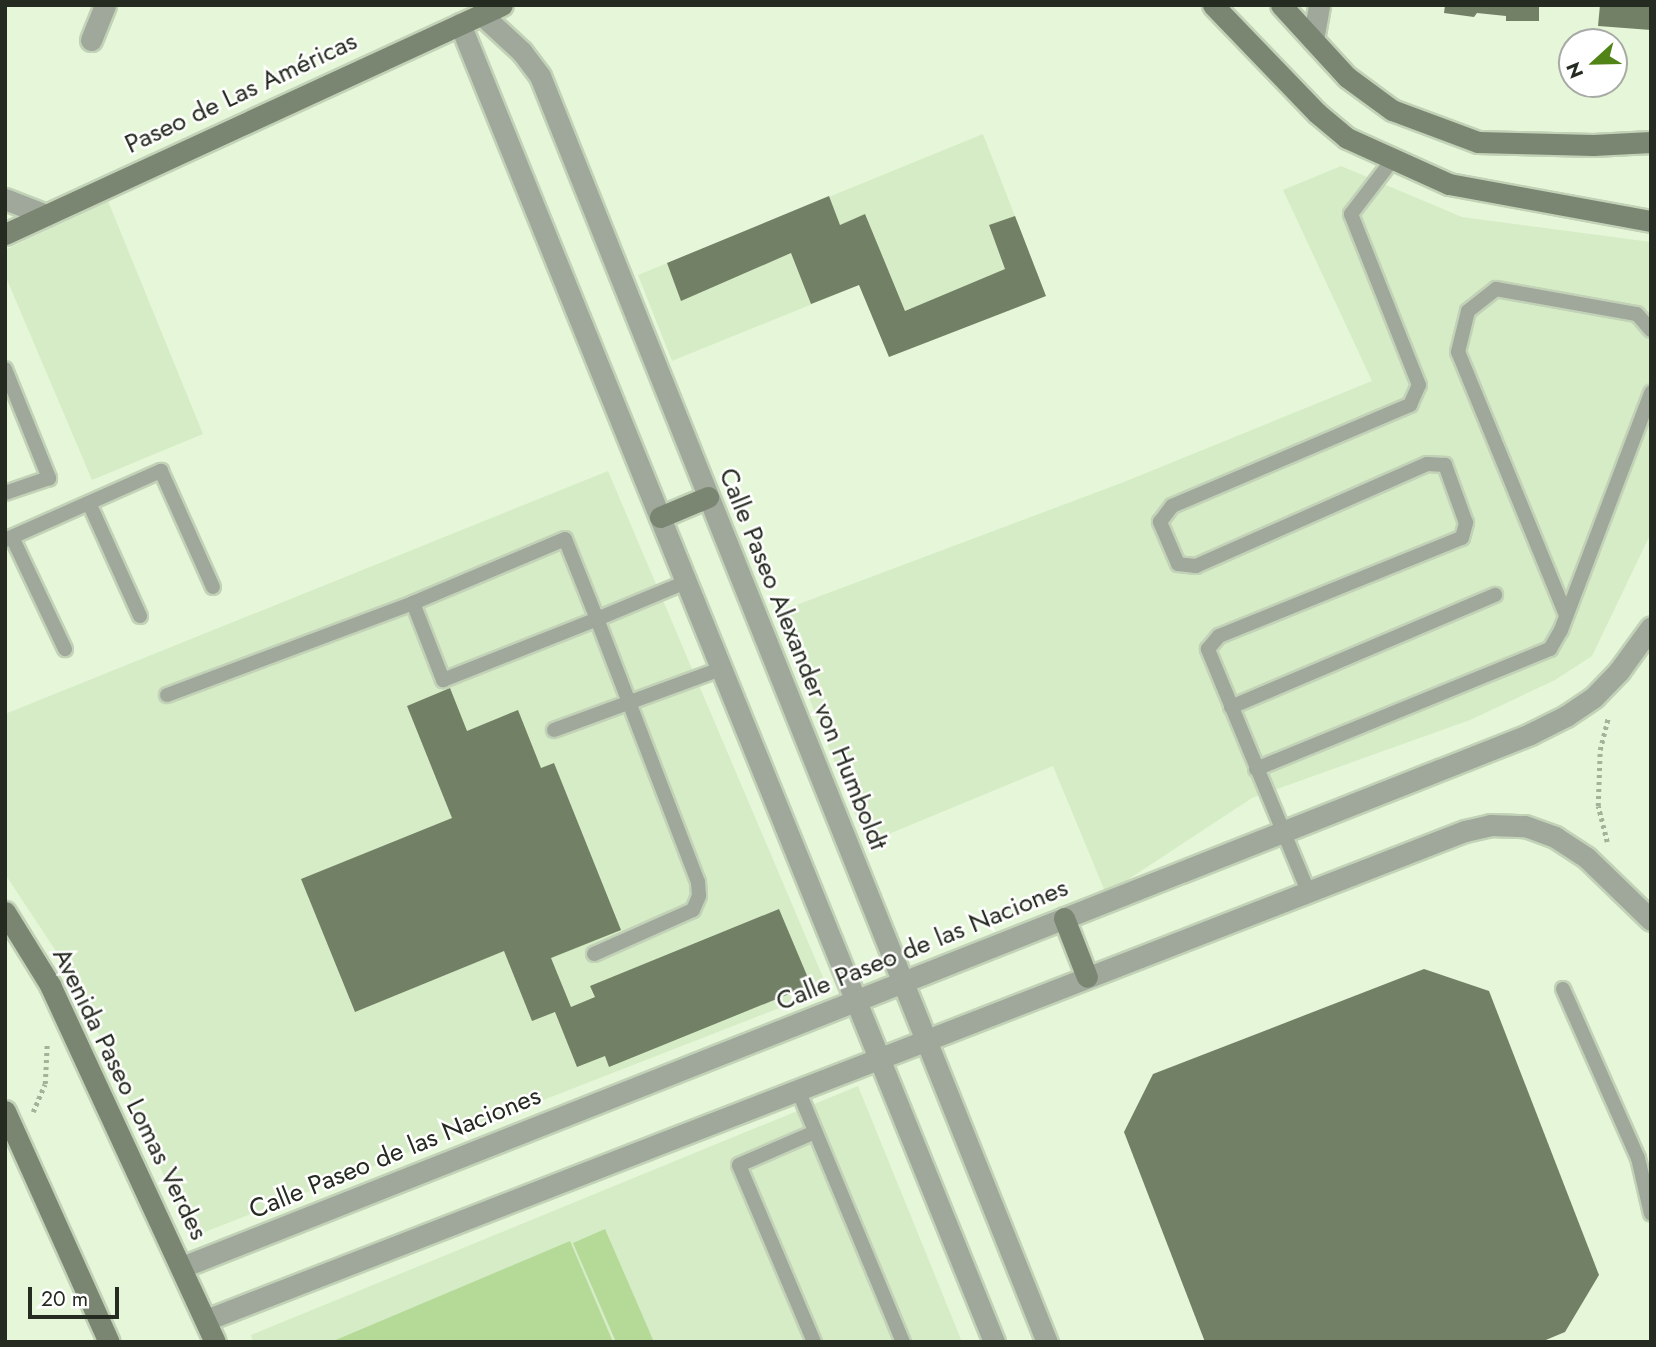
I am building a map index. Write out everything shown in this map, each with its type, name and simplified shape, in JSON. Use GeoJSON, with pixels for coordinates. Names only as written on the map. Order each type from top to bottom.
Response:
{"type":"FeatureCollection","features":[{"type":"Feature","properties":{"kind":"street"},"geometry":{"type":"LineString","coordinates":[[91,40],[105,5]]}},
{"type":"Feature","properties":{"kind":"street","name":"Paseo de Las Américas"},"geometry":{"type":"LineString","coordinates":[[5,234],[502,5]]}},
{"type":"Feature","properties":{"kind":"street"},"geometry":{"type":"LineString","coordinates":[[1213,5],[1317,113],[1347,138],[1449,184],[1651,220]]}},
{"type":"Feature","properties":{"kind":"street"},"geometry":{"type":"LineString","coordinates":[[1313,40],[1319,5]]}},
{"type":"Feature","properties":{"kind":"street"},"geometry":{"type":"LineString","coordinates":[[1282,6],[1347,77],[1392,110],[1478,142],[1593,145],[1651,142]]}},
{"type":"Feature","properties":{"kind":"street","name":"Calle Paseo Alexander von Humboldt"},"geometry":{"type":"LineString","coordinates":[[481,14],[522,52],[540,76],[923,1039],[1047,1342]]}},
{"type":"Feature","properties":{"kind":"street"},"geometry":{"type":"LineString","coordinates":[[460,24],[994,1342]]}},
{"type":"Feature","properties":{"kind":"street"},"geometry":{"type":"LineString","coordinates":[[5,199],[46,215]]}},
{"type":"Feature","properties":{"kind":"street"},"geometry":{"type":"LineString","coordinates":[[660,517],[708,497]]}},
{"type":"Feature","properties":{"kind":"street","name":"Calle Paseo de las Naciones"},"geometry":{"type":"LineString","coordinates":[[182,1267],[1283,833],[1542,728],[1594,696],[1619,671],[1651,627]]}},
{"type":"Feature","properties":{"kind":"street"},"geometry":{"type":"LineString","coordinates":[[206,1320],[923,1039],[1465,831],[1490,825],[1525,826],[1555,837],[1587,858],[1651,919]]}},
{"type":"Feature","properties":{"kind":"street","name":"Avenida Paseo Lomas Verdes"},"geometry":{"type":"LineString","coordinates":[[5,912],[50,985],[215,1342]]}},
{"type":"Feature","properties":{"kind":"street"},"geometry":{"type":"LineString","coordinates":[[1064,918],[1087,977]]}},
{"type":"Feature","properties":{"kind":"street"},"geometry":{"type":"LineString","coordinates":[[5,1111],[109,1342]]}},
{"type":"Feature","properties":{"kind":"lane"},"geometry":{"type":"LineString","coordinates":[[1308,891],[1208,649],[1219,636],[1462,538],[1466,523],[1445,465],[1427,464],[1196,566],[1178,564],[1160,522],[1172,506],[1410,405],[1419,385],[1352,214],[1393,159]]}},
{"type":"Feature","properties":{"kind":"lane"},"geometry":{"type":"LineString","coordinates":[[1566,615],[1458,352],[1468,311],[1496,289],[1637,314],[1651,330]]}},
{"type":"Feature","properties":{"kind":"lane"},"geometry":{"type":"LineString","coordinates":[[5,369],[48,478],[5,493]]}},
{"type":"Feature","properties":{"kind":"lane"},"geometry":{"type":"LineString","coordinates":[[1256,769],[1549,649],[1566,615],[1651,393]]}},
{"type":"Feature","properties":{"kind":"lane"},"geometry":{"type":"LineString","coordinates":[[65,649],[9,539],[161,471],[213,587]]}},
{"type":"Feature","properties":{"kind":"lane"},"geometry":{"type":"LineString","coordinates":[[89,503],[140,616]]}},
{"type":"Feature","properties":{"kind":"lane"},"geometry":{"type":"LineString","coordinates":[[167,695],[413,603],[565,539],[698,882],[699,896],[693,909],[594,954]]}},
{"type":"Feature","properties":{"kind":"lane"},"geometry":{"type":"LineString","coordinates":[[413,603],[443,680],[686,582]]}},
{"type":"Feature","properties":{"kind":"lane"},"geometry":{"type":"LineString","coordinates":[[1231,707],[1495,595]]}},
{"type":"Feature","properties":{"kind":"lane"},"geometry":{"type":"LineString","coordinates":[[554,730],[721,669]]}},
{"type":"Feature","properties":{"kind":"lane"},"geometry":{"type":"LineString","coordinates":[[1563,989],[1637,1158],[1651,1214]]}},
{"type":"Feature","properties":{"kind":"lane"},"geometry":{"type":"LineString","coordinates":[[797,1090],[903,1342]]}},
{"type":"Feature","properties":{"kind":"lane"},"geometry":{"type":"LineString","coordinates":[[814,1342],[739,1165],[815,1132]]}},
{"type":"Feature","properties":{"kind":"path"},"geometry":{"type":"LineString","coordinates":[[1618,886],[1598,806],[1600,750],[1619,671]]}},
{"type":"Feature","properties":{"kind":"path"},"geometry":{"type":"LineString","coordinates":[[21,1142],[46,1084],[48,1034]]}},
{"type":"Feature","properties":{"kind":"shaded area"},"geometry":{"type":"Polygon","coordinates":[[[983,134],[1046,296],[889,357],[859,285],[672,361],[638,275],[983,134]]]}},
{"type":"Feature","properties":{"kind":"shaded area"},"geometry":{"type":"Polygon","coordinates":[[[1341,166],[1462,217],[1651,242],[1651,533],[1592,656],[1555,680],[1470,720],[1252,798],[1106,894],[1053,766],[867,843],[775,613],[1124,482],[1372,381],[1283,190],[1341,166]]]}},
{"type":"Feature","properties":{"kind":"shaded area"},"geometry":{"type":"Polygon","coordinates":[[[108,201],[203,434],[92,480],[5,275],[5,250],[108,201]]]}},
{"type":"Feature","properties":{"kind":"shaded area"},"geometry":{"type":"Polygon","coordinates":[[[608,471],[828,989],[192,1237],[71,974],[5,874],[5,714],[608,471]]]}},
{"type":"Feature","properties":{"kind":"shaded area"},"geometry":{"type":"Polygon","coordinates":[[[858,1086],[962,1342],[253,1342],[251,1335],[858,1086]]]}},
{"type":"Feature","properties":{"kind":"green space"},"geometry":{"type":"Polygon","coordinates":[[[605,1229],[654,1342],[616,1342],[573,1243],[605,1229]]]}},
{"type":"Feature","properties":{"kind":"green space"},"geometry":{"type":"Polygon","coordinates":[[[570,1241],[613,1342],[331,1342],[570,1241]]]}},
{"type":"Feature","properties":{"kind":"building"},"geometry":{"type":"Polygon","coordinates":[[[1445,5],[1539,5],[1539,21],[1506,21],[1506,16],[1477,13],[1474,17],[1444,13],[1445,5]]]}},
{"type":"Feature","properties":{"kind":"building"},"geometry":{"type":"Polygon","coordinates":[[[1600,5],[1651,5],[1651,30],[1598,26],[1600,5]]]}},
{"type":"Feature","properties":{"kind":"building"},"geometry":{"type":"Polygon","coordinates":[[[829,196],[840,225],[865,214],[905,311],[1005,269],[989,225],[1015,216],[1046,296],[889,357],[859,285],[811,304],[791,253],[681,301],[667,263],[829,196]]]}},
{"type":"Feature","properties":{"kind":"building"},"geometry":{"type":"Polygon","coordinates":[[[450,688],[467,731],[518,710],[541,768],[554,763],[621,930],[551,958],[571,1007],[595,997],[590,986],[779,909],[811,985],[609,1067],[605,1056],[577,1067],[555,1012],[532,1021],[504,951],[355,1012],[301,879],[452,818],[407,706],[450,688]]]}},
{"type":"Feature","properties":{"kind":"building"},"geometry":{"type":"Polygon","coordinates":[[[1424,969],[1489,991],[1599,1275],[1565,1332],[1541,1342],[1205,1342],[1124,1132],[1153,1074],[1424,969]]]}}]}
